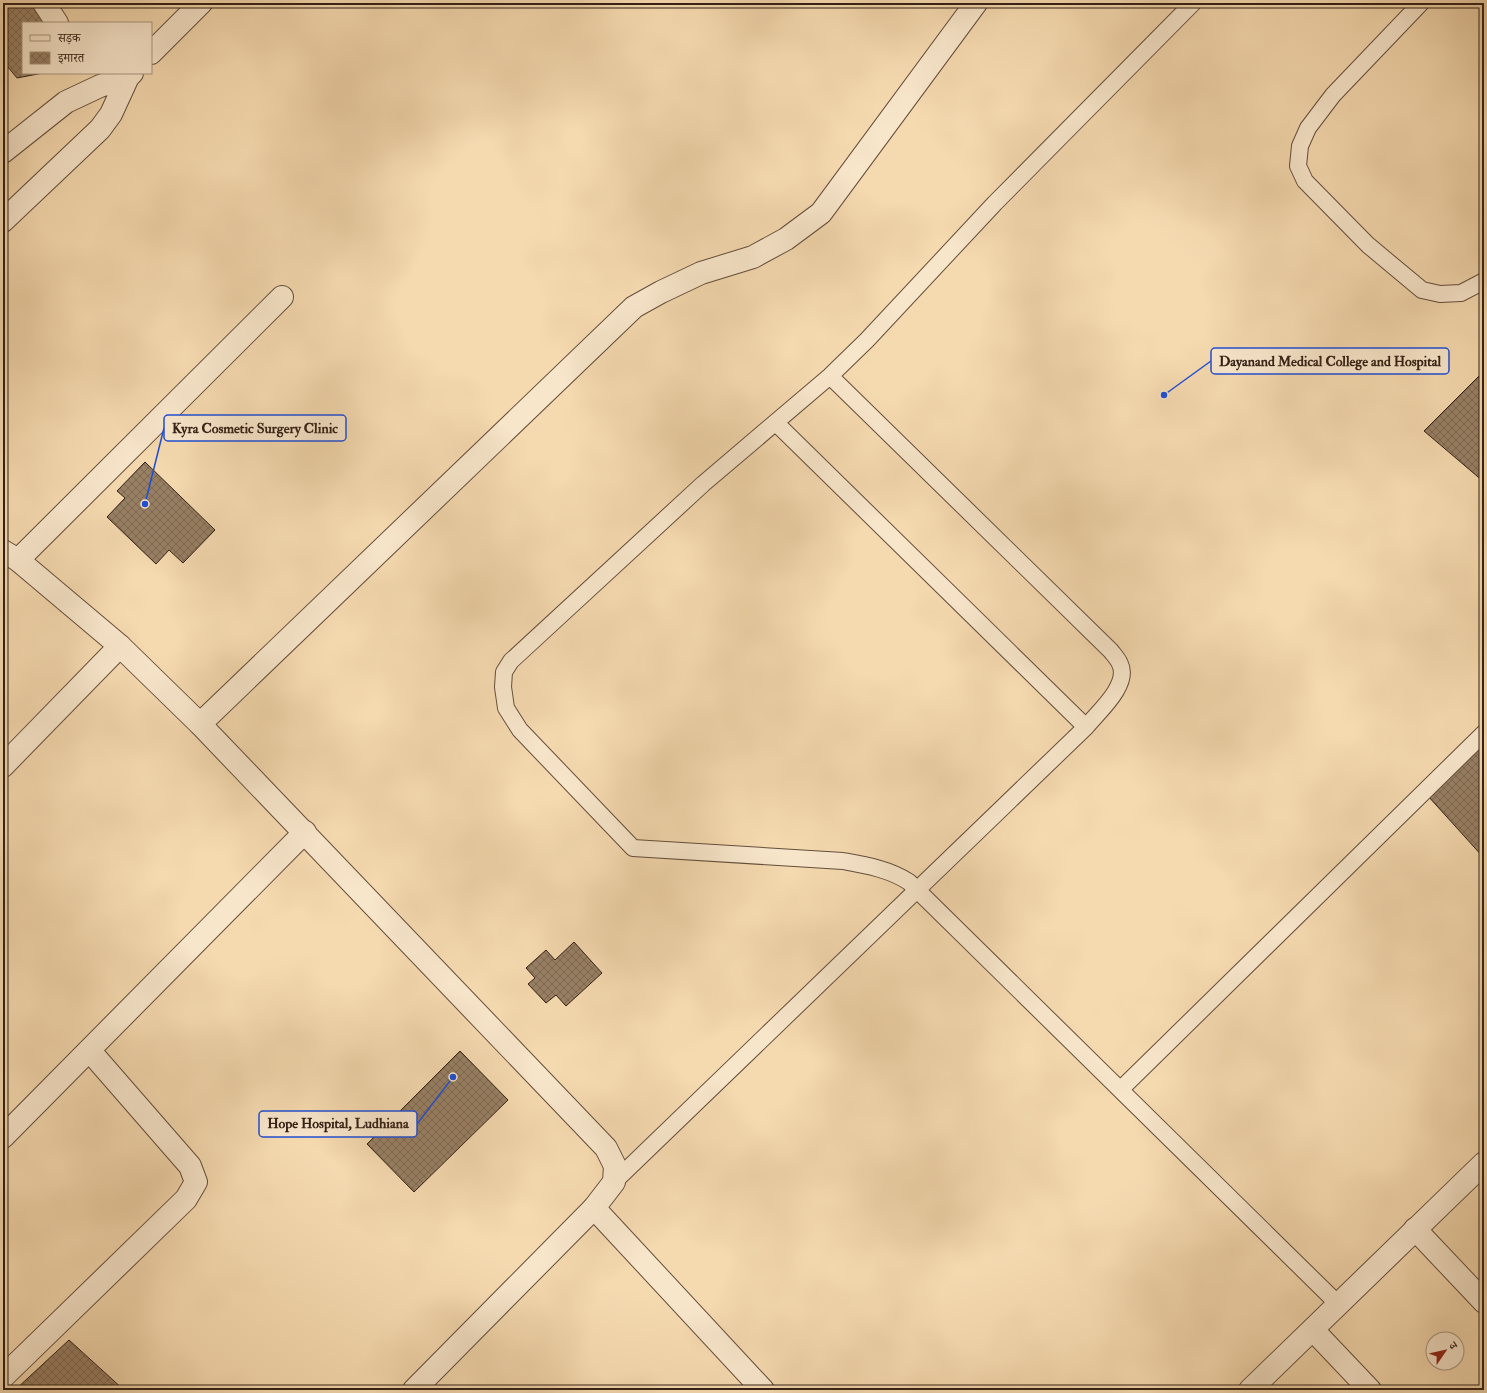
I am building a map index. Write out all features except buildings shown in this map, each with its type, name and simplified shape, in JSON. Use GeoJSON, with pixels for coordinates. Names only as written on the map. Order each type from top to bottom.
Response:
{"type":"FeatureCollection","features":[{"type":"Feature","properties":{"kind":"street"},"geometry":{"type":"LineString","coordinates":[[44,3],[56,22]]}},
{"type":"Feature","properties":{"kind":"street"},"geometry":{"type":"LineString","coordinates":[[152,52],[201,3]]}},
{"type":"Feature","properties":{"kind":"street"},"geometry":{"type":"LineString","coordinates":[[200,724],[634,307],[701,273],[753,257],[786,239],[821,213],[976,3]]}},
{"type":"Feature","properties":{"kind":"street"},"geometry":{"type":"LineString","coordinates":[[3,152],[96,79],[130,75]]}},
{"type":"Feature","properties":{"kind":"street"},"geometry":{"type":"LineString","coordinates":[[3,221],[100,129],[111,114],[130,75]]}},
{"type":"Feature","properties":{"kind":"street"},"geometry":{"type":"LineString","coordinates":[[282,298],[11,555],[120,646],[200,724],[606,1148],[615,1166],[614,1182],[594,1208],[414,1390]]}},
{"type":"Feature","properties":{"kind":"street"},"geometry":{"type":"LineString","coordinates":[[3,766],[120,646]]}},
{"type":"Feature","properties":{"kind":"street"},"geometry":{"type":"LineString","coordinates":[[3,1138],[305,832]]}},
{"type":"Feature","properties":{"kind":"street"},"geometry":{"type":"LineString","coordinates":[[3,1377],[186,1199],[196,1182],[190,1166],[89,1050]]}},
{"type":"Feature","properties":{"kind":"street"},"geometry":{"type":"LineString","coordinates":[[1250,1390],[1484,1163]]}},
{"type":"Feature","properties":{"kind":"street"},"geometry":{"type":"LineString","coordinates":[[594,1208],[763,1390]]}},
{"type":"Feature","properties":{"kind":"street"},"geometry":{"type":"LineString","coordinates":[[1415,1229],[1484,1302]]}},
{"type":"Feature","properties":{"kind":"street"},"geometry":{"type":"LineString","coordinates":[[1313,1330],[1370,1390]]}},
{"type":"Feature","properties":{"kind":"lane"},"geometry":{"type":"LineString","coordinates":[[1193,3],[995,203],[867,340],[830,376],[703,484],[511,661],[504,672],[503,687],[506,708],[520,730],[633,848],[842,861],[865,865],[900,876],[918,890],[1338,1304]]}},
{"type":"Feature","properties":{"kind":"lane"},"geometry":{"type":"LineString","coordinates":[[1421,3],[1333,95],[1308,128],[1300,146],[1298,166],[1305,181],[1368,245],[1422,290],[1440,294],[1460,293],[1484,281]]}},
{"type":"Feature","properties":{"kind":"lane"},"geometry":{"type":"LineString","coordinates":[[614,1182],[1086,727],[1115,694],[1120,682],[1122,671],[1120,663],[1111,651],[830,376]]}},
{"type":"Feature","properties":{"kind":"lane"},"geometry":{"type":"LineString","coordinates":[[776,423],[1086,727]]}},
{"type":"Feature","properties":{"kind":"lane"},"geometry":{"type":"LineString","coordinates":[[1121,1090],[1484,733]]}},
{"type":"Feature","properties":{"kind":"place","name":"Dayanand Medical College and Hospital"},"geometry":{"type":"Point","coordinates":[1164,395]}},
{"type":"Feature","properties":{"kind":"place","name":"Kyra Cosmetic Surgery Clinic"},"geometry":{"type":"Point","coordinates":[145,504]}},
{"type":"Feature","properties":{"kind":"place","name":"Hope Hospital, Ludhiana"},"geometry":{"type":"Point","coordinates":[453,1077]}}]}
